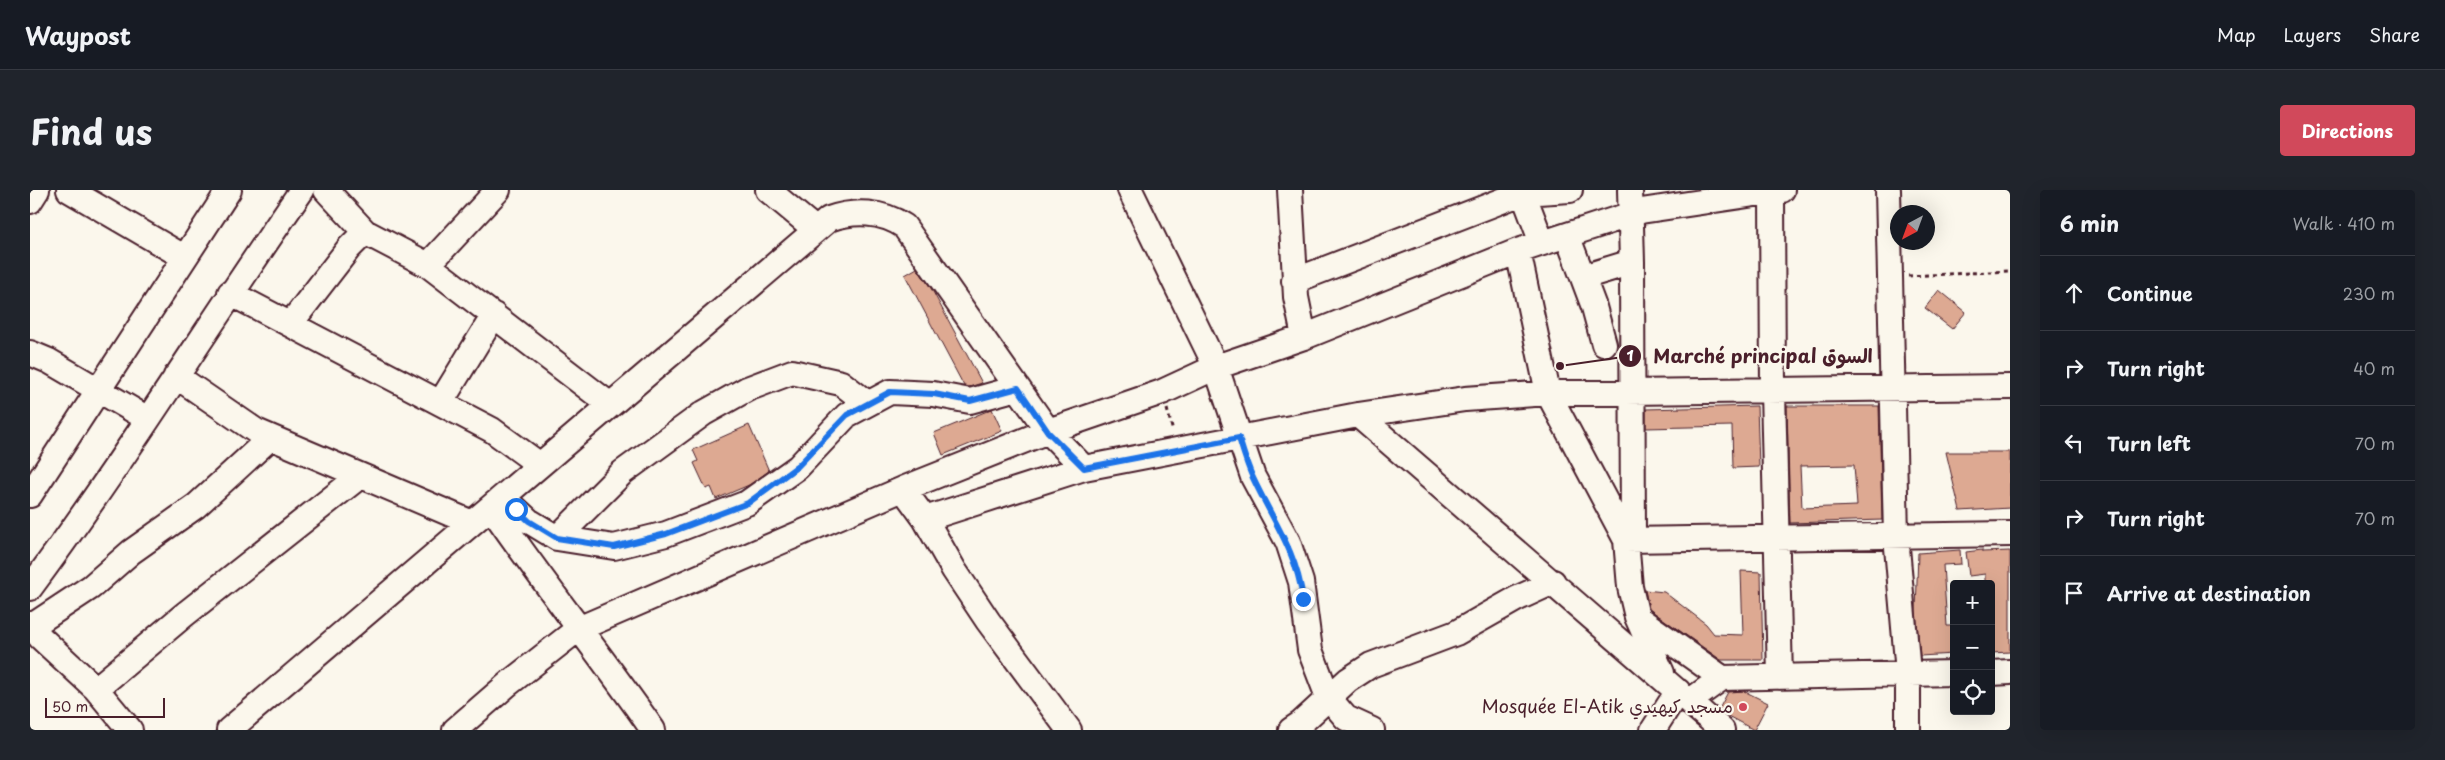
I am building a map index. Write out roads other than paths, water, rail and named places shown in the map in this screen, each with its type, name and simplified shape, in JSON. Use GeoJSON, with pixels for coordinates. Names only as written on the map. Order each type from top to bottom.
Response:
{"type":"FeatureCollection","features":[{"type":"Feature","properties":{"kind":"street"},"geometry":{"type":"LineString","coordinates":[[30,201],[38,190]]}},
{"type":"Feature","properties":{"kind":"street"},"geometry":{"type":"LineString","coordinates":[[69,190],[184,257]]}},
{"type":"Feature","properties":{"kind":"street"},"geometry":{"type":"LineString","coordinates":[[30,495],[100,390],[184,257],[230,190]]}},
{"type":"Feature","properties":{"kind":"street"},"geometry":{"type":"LineString","coordinates":[[30,588],[70,534],[230,293],[302,190]]}},
{"type":"Feature","properties":{"kind":"street"},"geometry":{"type":"LineString","coordinates":[[326,190],[365,232],[428,265],[609,404]]}},
{"type":"Feature","properties":{"kind":"street"},"geometry":{"type":"LineString","coordinates":[[428,265],[498,190]]}},
{"type":"Feature","properties":{"kind":"street"},"geometry":{"type":"LineString","coordinates":[[768,190],[816,230]]}},
{"type":"Feature","properties":{"kind":"street"},"geometry":{"type":"LineString","coordinates":[[1130,190],[1216,367],[1253,477],[1288,542],[1301,582],[1310,650],[1328,697],[1346,718],[1372,730]]}},
{"type":"Feature","properties":{"kind":"street"},"geometry":{"type":"LineString","coordinates":[[1290,190],[1294,281],[1304,337]]}},
{"type":"Feature","properties":{"kind":"street"},"geometry":{"type":"LineString","coordinates":[[1294,281],[1522,192],[1570,190]]}},
{"type":"Feature","properties":{"kind":"street"},"geometry":{"type":"LineString","coordinates":[[1630,190],[1634,393],[1630,587],[1637,617],[1678,690]]}},
{"type":"Feature","properties":{"kind":"street"},"geometry":{"type":"LineString","coordinates":[[1888,190],[1896,536],[1908,673],[1908,730]]}},
{"type":"Feature","properties":{"kind":"street"},"geometry":{"type":"LineString","coordinates":[[455,730],[508,684],[578,629],[903,489],[1048,432],[1162,392],[1216,367],[1304,337],[1518,251],[1631,215],[1766,191],[1780,677]]}},
{"type":"Feature","properties":{"kind":"street"},"geometry":{"type":"LineString","coordinates":[[1522,192],[1542,243]]}},
{"type":"Feature","properties":{"kind":"street"},"geometry":{"type":"LineString","coordinates":[[229,730],[609,404],[829,219],[841,215],[872,213],[891,217],[904,226],[1048,432],[1084,468]]}},
{"type":"Feature","properties":{"kind":"street"},"geometry":{"type":"LineString","coordinates":[[291,324],[344,254],[365,232]]}},
{"type":"Feature","properties":{"kind":"street"},"geometry":{"type":"LineString","coordinates":[[1567,235],[1583,277],[1604,344]]}},
{"type":"Feature","properties":{"kind":"street"},"geometry":{"type":"LineString","coordinates":[[1518,251],[1548,393],[1630,540]]}},
{"type":"Feature","properties":{"kind":"street"},"geometry":{"type":"LineString","coordinates":[[1583,277],[1632,262]]}},
{"type":"Feature","properties":{"kind":"street"},"geometry":{"type":"LineString","coordinates":[[230,293],[492,430],[540,465]]}},
{"type":"Feature","properties":{"kind":"street"},"geometry":{"type":"LineString","coordinates":[[440,402],[494,315]]}},
{"type":"Feature","properties":{"kind":"street"},"geometry":{"type":"LineString","coordinates":[[30,353],[100,390],[148,419]]}},
{"type":"Feature","properties":{"kind":"street"},"geometry":{"type":"LineString","coordinates":[[557,538],[623,472],[704,414],[747,389],[792,372],[842,383],[867,403]]}},
{"type":"Feature","properties":{"kind":"street"},"geometry":{"type":"LineString","coordinates":[[176,376],[256,431],[270,438],[472,523]]}},
{"type":"Feature","properties":{"kind":"street"},"geometry":{"type":"LineString","coordinates":[[925,519],[1084,468],[1358,415],[1465,399],[1548,393],[1773,392],[1893,387],[2010,387]]}},
{"type":"Feature","properties":{"kind":"street"},"geometry":{"type":"LineString","coordinates":[[497,502],[557,538],[614,547],[666,534],[748,503],[798,466],[847,415],[890,392],[934,394],[970,401],[1018,388]]}},
{"type":"Feature","properties":{"kind":"street"},"geometry":{"type":"LineString","coordinates":[[1358,415],[1722,730]]}},
{"type":"Feature","properties":{"kind":"street"},"geometry":{"type":"LineString","coordinates":[[130,730],[96,690],[41,638],[31,625],[91,587],[131,552],[196,506],[270,438]]}},
{"type":"Feature","properties":{"kind":"street"},"geometry":{"type":"LineString","coordinates":[[96,690],[184,615],[360,476]]}},
{"type":"Feature","properties":{"kind":"street"},"geometry":{"type":"LineString","coordinates":[[903,489],[925,519],[954,570],[1058,725]]}},
{"type":"Feature","properties":{"kind":"street"},"geometry":{"type":"LineString","coordinates":[[497,502],[578,629],[608,665],[653,730]]}},
{"type":"Feature","properties":{"kind":"street"},"geometry":{"type":"LineString","coordinates":[[1630,540],[2010,534]]}},
{"type":"Feature","properties":{"kind":"street"},"geometry":{"type":"LineString","coordinates":[[1299,728],[1328,697],[1348,680],[1371,665],[1456,633],[1516,599],[1553,582]]}},
{"type":"Feature","properties":{"kind":"street"},"geometry":{"type":"LineString","coordinates":[[1637,617],[1722,678]]}},
{"type":"Feature","properties":{"kind":"street"},"geometry":{"type":"LineString","coordinates":[[1995,672],[2010,672]]}},
{"type":"Feature","properties":{"kind":"street"},"geometry":{"type":"LineString","coordinates":[[1653,730],[1678,690],[1722,678],[1950,673]]}},
{"type":"Feature","properties":{"kind":"place","name":"Marché principal السوق"},"geometry":{"type":"Point","coordinates":[1560,366]}},
{"type":"Feature","properties":{"kind":"place","name":"Mosquée El-Atik مسجد كيهيدي"},"geometry":{"type":"Point","coordinates":[1743,707]}}]}
